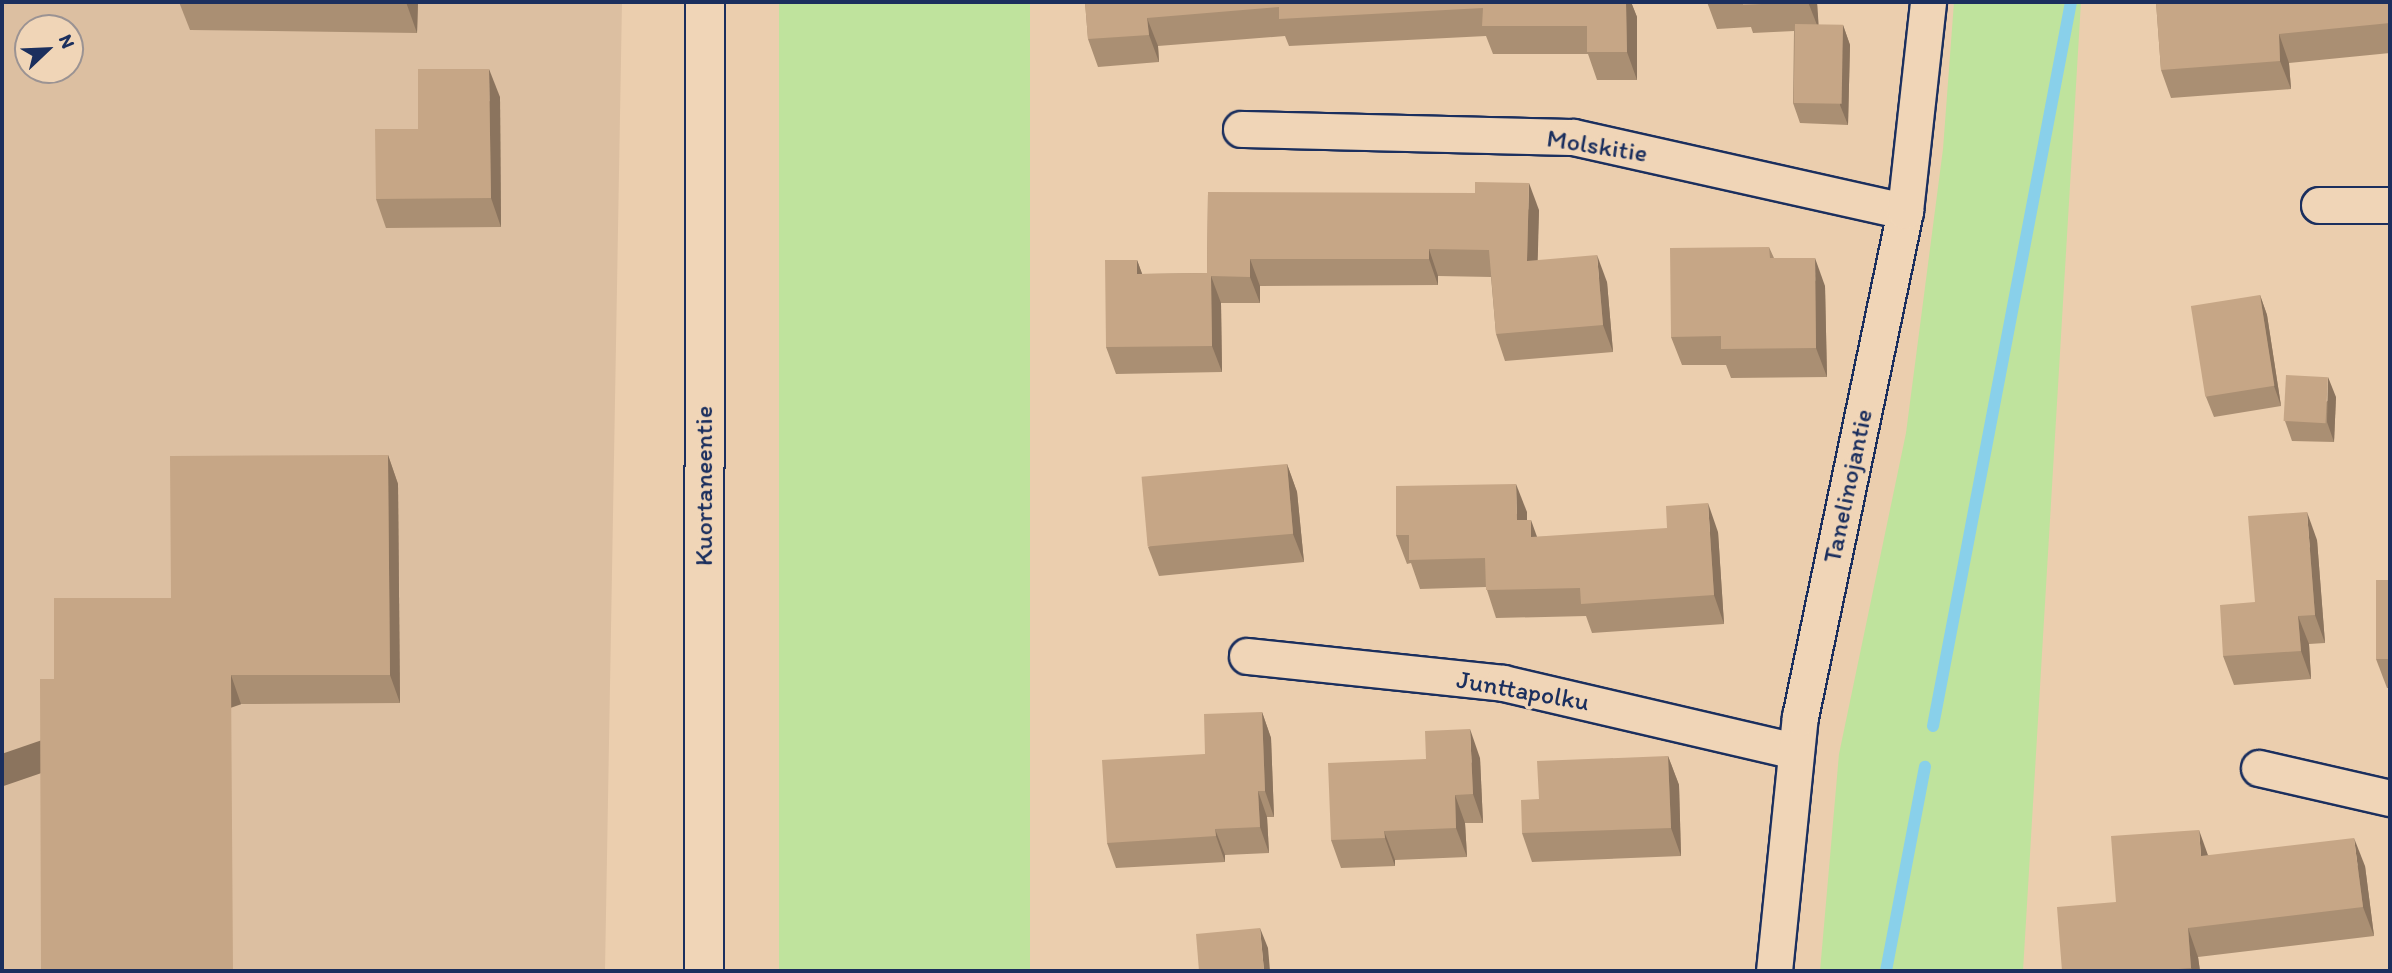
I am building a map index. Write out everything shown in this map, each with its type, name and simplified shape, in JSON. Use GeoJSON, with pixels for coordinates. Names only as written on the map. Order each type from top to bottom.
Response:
{"type":"FeatureCollection","features":[{"type":"Feature","properties":{"kind":"highway","name":"Kuortaneentie"},"geometry":{"type":"LineString","coordinates":[[704,971],[705,2]]}},
{"type":"Feature","properties":{"kind":"street","name":"Tanelinojantie"},"geometry":{"type":"LineString","coordinates":[[1774,971],[1795,751],[1905,211],[1928,2]]}},
{"type":"Feature","properties":{"kind":"street","name":"Molskitie"},"geometry":{"type":"LineString","coordinates":[[1241,128],[1573,137],[1905,211]]}},
{"type":"Feature","properties":{"kind":"street"},"geometry":{"type":"LineString","coordinates":[[2319,205],[2390,205]]}},
{"type":"Feature","properties":{"kind":"street","name":"Junttapolku"},"geometry":{"type":"LineString","coordinates":[[1247,656],[1503,683],[1795,751]]}},
{"type":"Feature","properties":{"kind":"street"},"geometry":{"type":"LineString","coordinates":[[2259,768],[2390,799]]}},
{"type":"Feature","properties":{"kind":"shaded area"},"geometry":{"type":"Polygon","coordinates":[[[2,2],[622,2],[605,971],[2,971],[2,2]]]}},
{"type":"Feature","properties":{"kind":"green space"},"geometry":{"type":"Polygon","coordinates":[[[779,2],[1030,2],[1030,971],[779,971],[779,2]]]}},
{"type":"Feature","properties":{"kind":"green space"},"geometry":{"type":"Polygon","coordinates":[[[1954,2],[2081,2],[2023,971],[1820,971],[1839,754],[1906,433],[1943,149],[1954,2]]]}},
{"type":"Feature","properties":{"kind":"building"},"geometry":{"type":"Polygon","coordinates":[[[1085,2],[1626,2],[1627,52],[1587,52],[1587,26],[1482,26],[1483,8],[1279,19],[1279,7],[1147,18],[1149,35],[1088,39],[1085,2]]]}},
{"type":"Feature","properties":{"kind":"building"},"geometry":{"type":"Polygon","coordinates":[[[1743,2],[1799,2],[1743,5],[1743,2]]]}},
{"type":"Feature","properties":{"kind":"building"},"geometry":{"type":"Polygon","coordinates":[[[2156,2],[2390,2],[2390,23],[2279,34],[2280,61],[2161,70],[2156,2]]]}},
{"type":"Feature","properties":{"kind":"building"},"geometry":{"type":"Polygon","coordinates":[[[1795,24],[1843,25],[1842,104],[1794,103],[1795,24]]]}},
{"type":"Feature","properties":{"kind":"building"},"geometry":{"type":"Polygon","coordinates":[[[418,69],[489,69],[491,198],[376,199],[375,129],[418,129],[418,69]]]}},
{"type":"Feature","properties":{"kind":"building"},"geometry":{"type":"Polygon","coordinates":[[[1475,182],[1529,183],[1527,261],[1597,255],[1603,325],[1496,334],[1489,250],[1429,249],[1429,259],[1250,259],[1250,277],[1211,276],[1212,346],[1106,347],[1105,260],[1137,260],[1137,274],[1207,273],[1208,192],[1475,193],[1475,182]]]}},
{"type":"Feature","properties":{"kind":"building"},"geometry":{"type":"Polygon","coordinates":[[[1769,247],[1770,258],[1815,258],[1816,348],[1721,349],[1721,336],[1671,337],[1670,248],[1769,247]]]}},
{"type":"Feature","properties":{"kind":"building"},"geometry":{"type":"Polygon","coordinates":[[[2260,295],[2274,386],[2205,397],[2191,306],[2260,295]]]}},
{"type":"Feature","properties":{"kind":"building"},"geometry":{"type":"Polygon","coordinates":[[[2286,375],[2328,377],[2326,423],[2284,421],[2286,375]]]}},
{"type":"Feature","properties":{"kind":"building"},"geometry":{"type":"Polygon","coordinates":[[[388,455],[390,675],[231,675],[233,971],[41,971],[40,679],[54,679],[54,598],[171,598],[170,456],[388,455]]]}},
{"type":"Feature","properties":{"kind":"building"},"geometry":{"type":"Polygon","coordinates":[[[1287,464],[1293,534],[1148,546],[1142,477],[1287,464]]]}},
{"type":"Feature","properties":{"kind":"building"},"geometry":{"type":"Polygon","coordinates":[[[1516,484],[1517,520],[1531,520],[1531,537],[1667,528],[1666,506],[1708,503],[1714,595],[1581,604],[1580,588],[1486,590],[1485,558],[1409,560],[1409,535],[1396,535],[1396,486],[1516,484]]]}},
{"type":"Feature","properties":{"kind":"building"},"geometry":{"type":"Polygon","coordinates":[[[2307,512],[2315,615],[2298,616],[2301,651],[2223,656],[2220,605],[2255,602],[2248,516],[2307,512]]]}},
{"type":"Feature","properties":{"kind":"building"},"geometry":{"type":"Polygon","coordinates":[[[2376,580],[2390,580],[2390,659],[2376,659],[2376,580]]]}},
{"type":"Feature","properties":{"kind":"building"},"geometry":{"type":"Polygon","coordinates":[[[1262,712],[1265,791],[1258,791],[1260,827],[1215,829],[1216,836],[1107,843],[1102,760],[1205,754],[1204,714],[1262,712]]]}},
{"type":"Feature","properties":{"kind":"building"},"geometry":{"type":"Polygon","coordinates":[[[1470,729],[1473,794],[1455,795],[1456,828],[1384,831],[1385,838],[1331,840],[1328,763],[1426,759],[1425,731],[1470,729]]]}},
{"type":"Feature","properties":{"kind":"building"},"geometry":{"type":"Polygon","coordinates":[[[1668,756],[1671,828],[1522,833],[1521,800],[1539,799],[1537,761],[1668,756]]]}},
{"type":"Feature","properties":{"kind":"building"},"geometry":{"type":"Polygon","coordinates":[[[2199,830],[2201,856],[2354,838],[2363,907],[2188,928],[2191,968],[2166,971],[2062,971],[2057,907],[2116,902],[2111,836],[2199,830]]]}},
{"type":"Feature","properties":{"kind":"building"},"geometry":{"type":"Polygon","coordinates":[[[1260,928],[1264,971],[1199,971],[1196,934],[1260,928]]]}},
{"type":"Feature","properties":{"kind":"waterway"},"geometry":{"type":"LineString","coordinates":[[1933,726],[2071,2]]}},
{"type":"Feature","properties":{"kind":"waterway"},"geometry":{"type":"LineString","coordinates":[[1886,971],[1925,767]]}}]}
